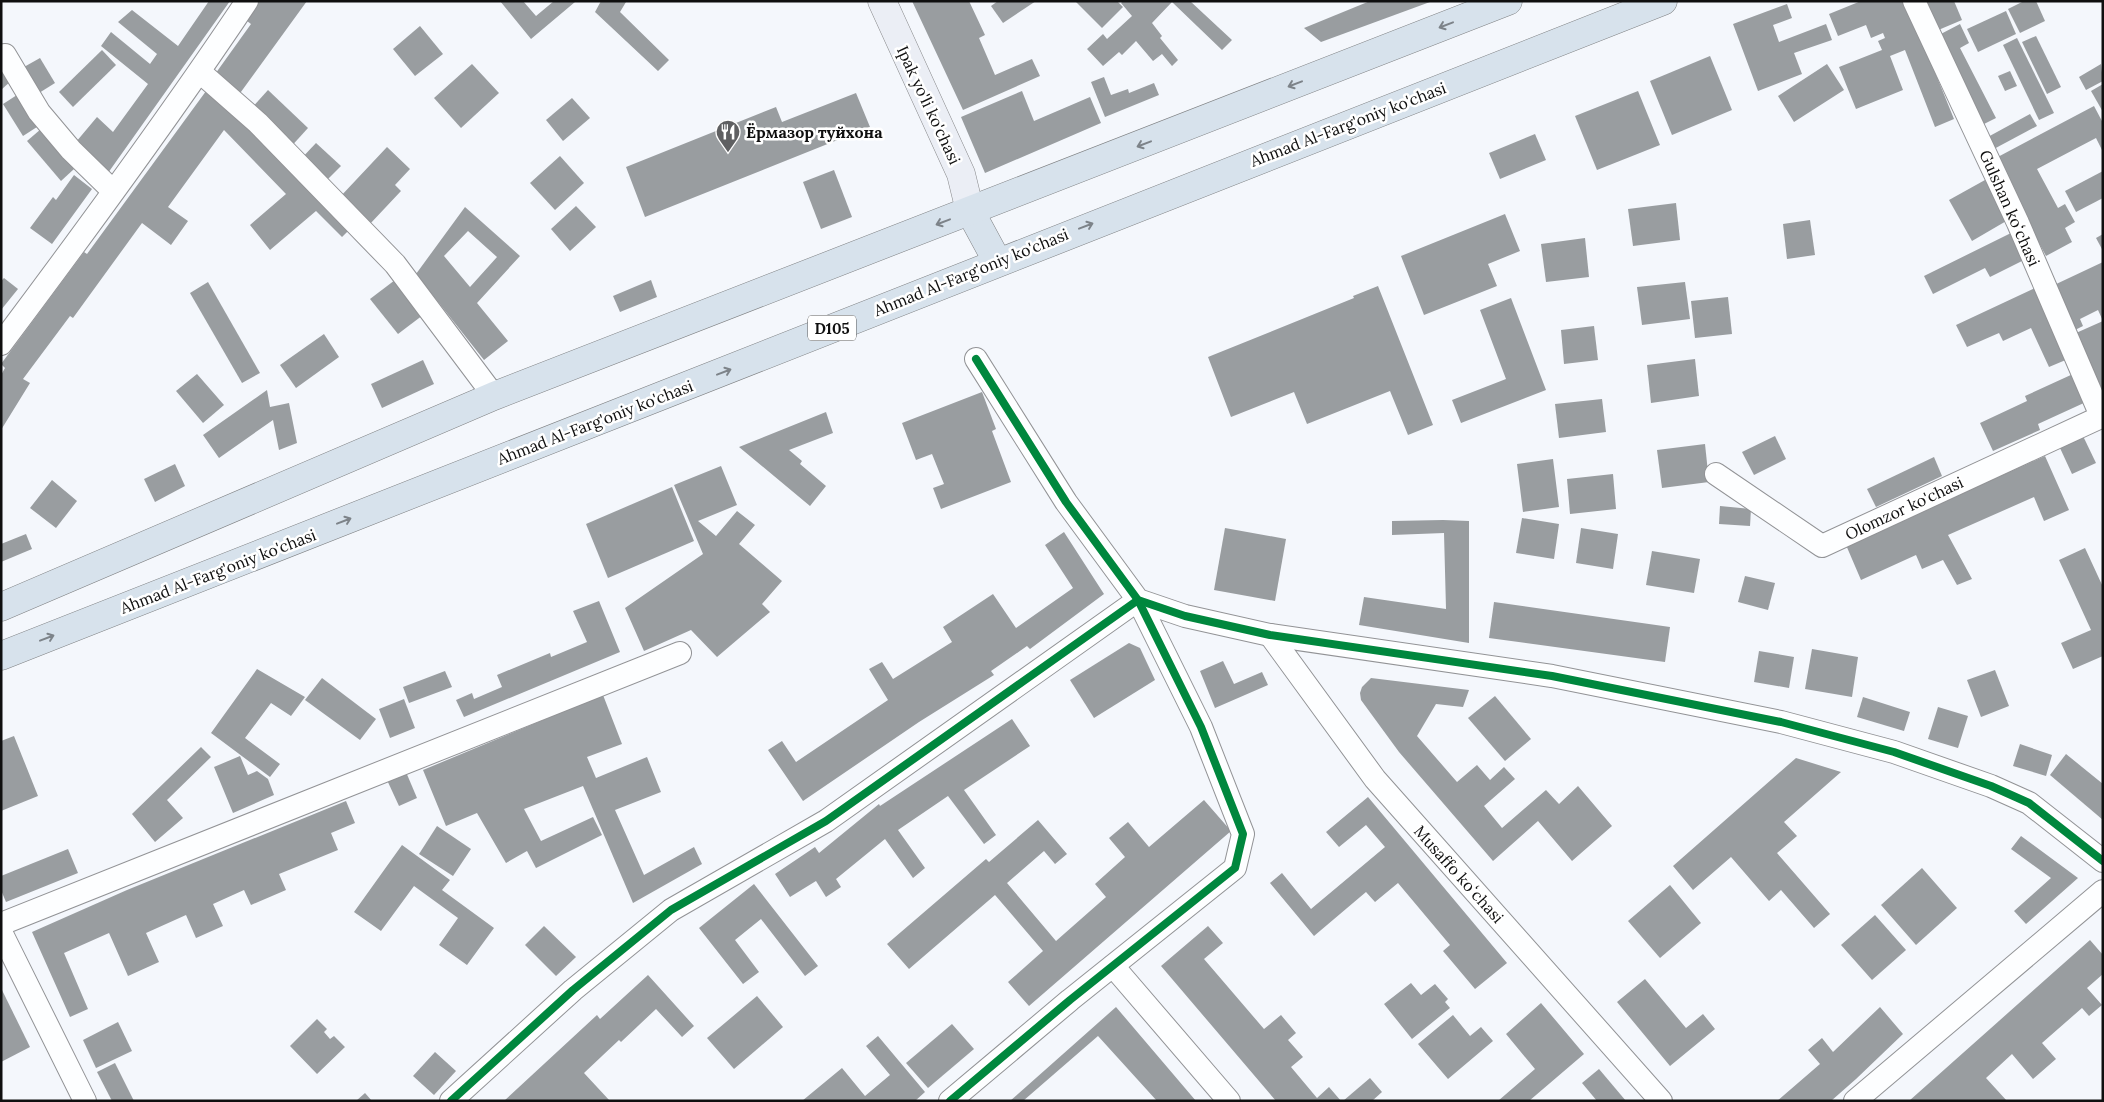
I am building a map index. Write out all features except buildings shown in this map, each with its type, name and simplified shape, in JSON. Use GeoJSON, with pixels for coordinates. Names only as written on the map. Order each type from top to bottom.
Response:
{"type":"FeatureCollection","features":[{"type":"Feature","properties":{"kind":"highway"},"geometry":{"type":"LineString","coordinates":[[1,607],[494,396],[970,211],[1480,7],[1508,1]]}},
{"type":"Feature","properties":{"kind":"highway","name":"Ahmad Al-Farg'oniy ko'chasi"},"geometry":{"type":"LineString","coordinates":[[1,656],[998,261],[1664,1]]}},
{"type":"Feature","properties":{"kind":"highway"},"geometry":{"type":"LineString","coordinates":[[970,211],[998,261]]}},
{"type":"Feature","properties":{"kind":"main road","name":"Ipak yo'li ko'chasi"},"geometry":{"type":"LineString","coordinates":[[882,1],[961,174],[970,211]]}},
{"type":"Feature","properties":{"kind":"street"},"geometry":{"type":"LineString","coordinates":[[1,344],[86,231],[200,72],[247,1]]}},
{"type":"Feature","properties":{"kind":"street","name":"Gulshan koʻchasi"},"geometry":{"type":"LineString","coordinates":[[1914,1],[2018,223],[2102,416]]}},
{"type":"Feature","properties":{"kind":"street"},"geometry":{"type":"LineString","coordinates":[[5,55],[39,112],[71,150],[113,191]]}},
{"type":"Feature","properties":{"kind":"street"},"geometry":{"type":"LineString","coordinates":[[200,72],[258,124],[395,264],[494,396]]}},
{"type":"Feature","properties":{"kind":"street"},"geometry":{"type":"LineString","coordinates":[[950,1101],[1070,1000],[1235,868],[1243,834],[1200,727],[1138,600],[1066,502],[976,358]]}},
{"type":"Feature","properties":{"kind":"street","name":"Olomzor ko'chasi"},"geometry":{"type":"LineString","coordinates":[[1716,474],[1822,546],[2102,416]]}},
{"type":"Feature","properties":{"kind":"street"},"geometry":{"type":"LineString","coordinates":[[1138,600],[1185,616],[1270,635],[1552,676],[1781,722],[1894,752],[1991,786],[2029,803],[2103,861]]}},
{"type":"Feature","properties":{"kind":"street"},"geometry":{"type":"LineString","coordinates":[[451,1101],[573,990],[671,910],[826,821],[1138,600]]}},
{"type":"Feature","properties":{"kind":"street","name":"Musaffo koʻchasi"},"geometry":{"type":"LineString","coordinates":[[1270,635],[1375,779],[1661,1101]]}},
{"type":"Feature","properties":{"kind":"street"},"geometry":{"type":"LineString","coordinates":[[1,924],[680,653]]}},
{"type":"Feature","properties":{"kind":"street"},"geometry":{"type":"LineString","coordinates":[[1856,1101],[2103,891]]}},
{"type":"Feature","properties":{"kind":"street"},"geometry":{"type":"LineString","coordinates":[[1,932],[86,1101]]}},
{"type":"Feature","properties":{"kind":"street"},"geometry":{"type":"LineString","coordinates":[[1113,966],[1229,1101]]}},
{"type":"Feature","properties":{"kind":"cycle path"},"geometry":{"type":"LineString","coordinates":[[976,359],[1066,502],[1138,600],[1185,616],[1270,635],[1552,676],[1781,722],[1894,752],[1991,786],[2029,803],[2103,861]]}},
{"type":"Feature","properties":{"kind":"cycle path"},"geometry":{"type":"LineString","coordinates":[[451,1101],[573,990],[671,910],[826,821],[1138,600],[1201,727],[1243,834],[1235,868],[1070,1000],[950,1101]]}},
{"type":"Feature","properties":{"kind":"place","name":"Ёрмазор туйхона"},"geometry":{"type":"Point","coordinates":[728,153]}}]}
